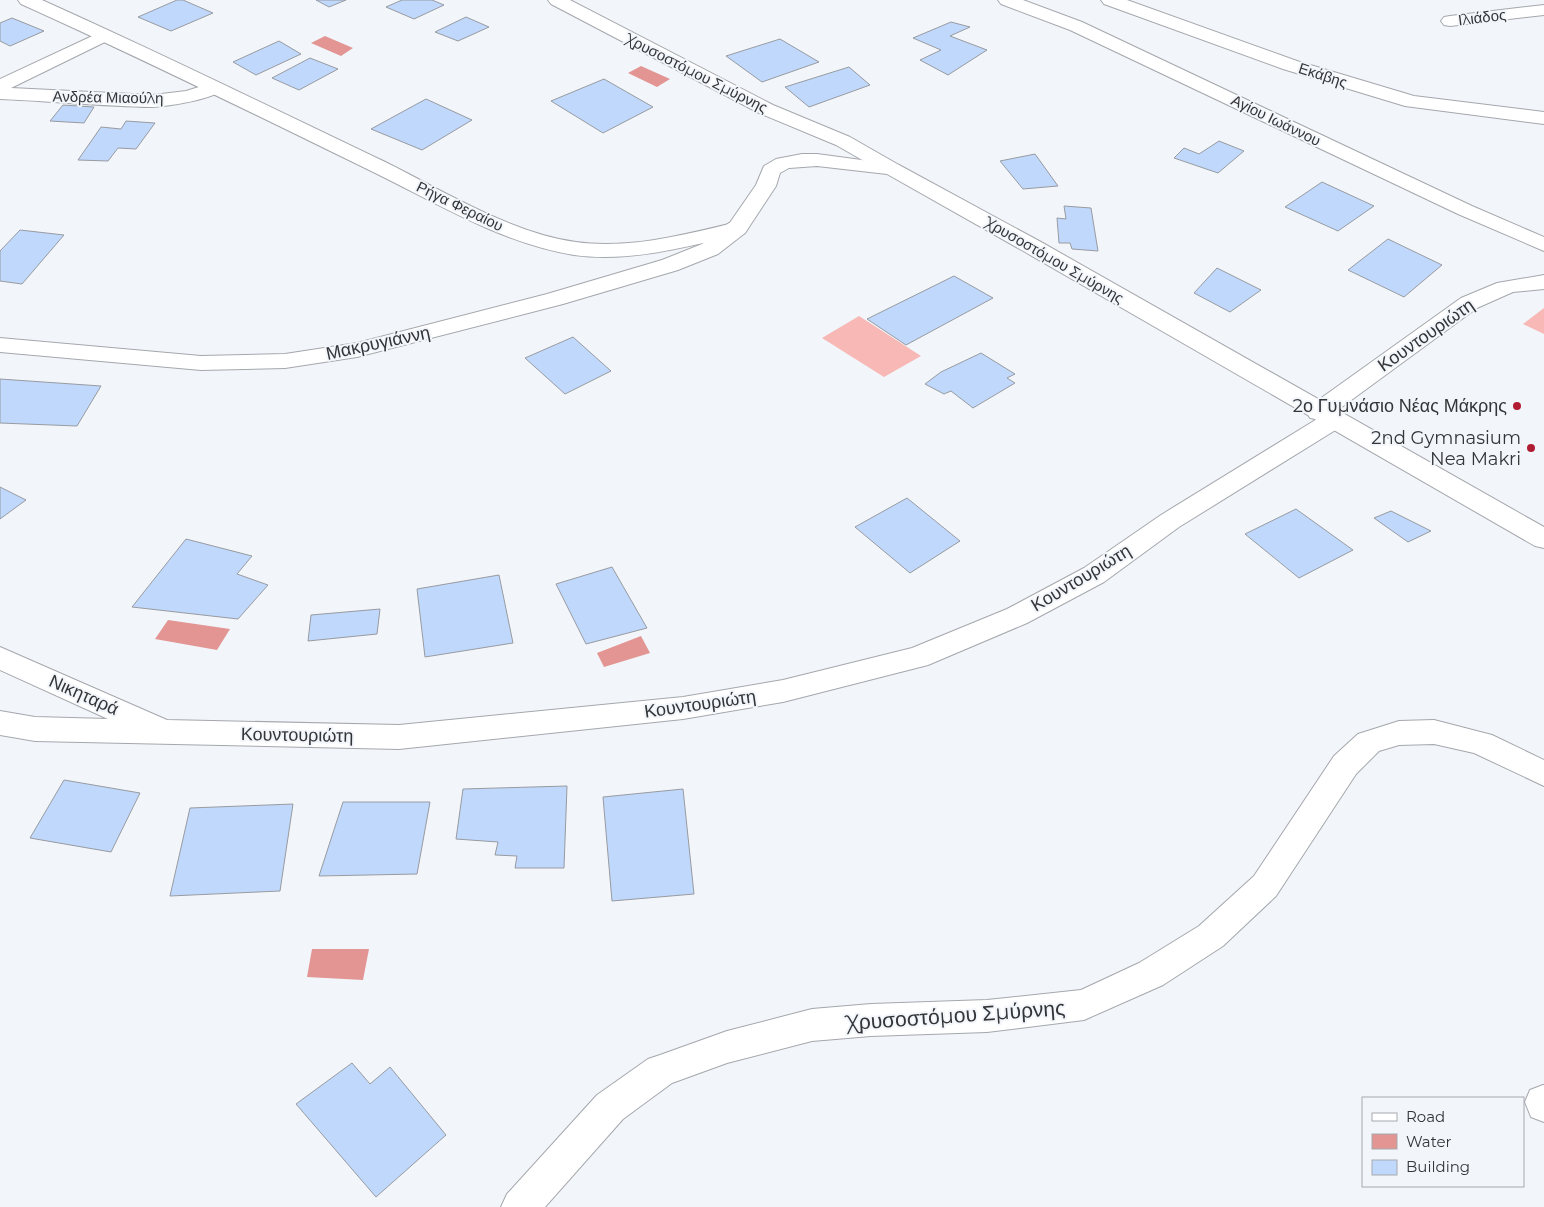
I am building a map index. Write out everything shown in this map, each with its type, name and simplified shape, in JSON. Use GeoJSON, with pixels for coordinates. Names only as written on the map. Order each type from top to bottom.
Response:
{"type":"FeatureCollection","features":[{"type":"Feature","properties":{"kind":"street","name":"Ρήγα Φεραίου"},"geometry":{"type":"LineString","coordinates":[[27,0],[514,232],[537,240],[575,248],[627,248],[681,241],[738,228]]}},
{"type":"Feature","properties":{"kind":"street","name":"Χρυσοστόμου Σμύρνης"},"geometry":{"type":"LineString","coordinates":[[557,0],[766,109],[843,142],[1033,247],[1544,539]]}},
{"type":"Feature","properties":{"kind":"street","name":"Αγίου Ιωάννου"},"geometry":{"type":"LineString","coordinates":[[1007,0],[1076,26],[1457,206],[1544,245]]}},
{"type":"Feature","properties":{"kind":"street","name":"Εκάβης"},"geometry":{"type":"LineString","coordinates":[[1110,0],[1290,64],[1412,102],[1544,118]]}},
{"type":"Feature","properties":{"kind":"street","name":"Ιλιάδος"},"geometry":{"type":"LineString","coordinates":[[1450,21],[1544,10]]}},
{"type":"Feature","properties":{"kind":"street"},"geometry":{"type":"LineString","coordinates":[[0,86],[102,36]]}},
{"type":"Feature","properties":{"kind":"street","name":"Ανδρέα Μιαούλη"},"geometry":{"type":"LineString","coordinates":[[0,93],[154,101],[188,96],[215,88]]}},
{"type":"Feature","properties":{"kind":"street"},"geometry":{"type":"LineString","coordinates":[[738,228],[747,211],[766,186],[771,170],[783,163],[817,160],[892,169]]}},
{"type":"Feature","properties":{"kind":"street","name":"Μακρυγιάννη"},"geometry":{"type":"LineString","coordinates":[[0,345],[201,363],[285,361],[357,350],[555,299],[670,265],[710,249],[738,228]]}},
{"type":"Feature","properties":{"kind":"street","name":"Κουντουριώτη"},"geometry":{"type":"LineString","coordinates":[[0,723],[35,729],[399,737],[684,708],[783,692],[918,657],[1017,616],[1094,575],[1170,521],[1247,475],[1326,416],[1469,303],[1490,292],[1513,284],[1544,282]]}},
{"type":"Feature","properties":{"kind":"street","name":"Νικηταρά"},"geometry":{"type":"LineString","coordinates":[[0,658],[168,733]]}},
{"type":"Feature","properties":{"kind":"street","name":"Χρυσοστόμου Σμύρνης"},"geometry":{"type":"LineString","coordinates":[[520,1207],[610,1107],[660,1071],[727,1047],[812,1026],[871,1020],[987,1016],[1084,1005],[1151,974],[1211,936],[1265,886],[1345,765],[1369,742],[1399,733],[1434,732],[1481,743],[1544,774]]}},
{"type":"Feature","properties":{"kind":"shaded area"},"geometry":{"type":"Polygon","coordinates":[[[1544,308],[1544,334],[1523,324],[1544,308]]]}},
{"type":"Feature","properties":{"kind":"shaded area"},"geometry":{"type":"Polygon","coordinates":[[[859,316],[921,356],[884,377],[822,338],[859,316]]]}},
{"type":"Feature","properties":{"kind":"water"},"geometry":{"type":"Polygon","coordinates":[[[325,36],[353,48],[341,56],[311,43],[325,36]]]}},
{"type":"Feature","properties":{"kind":"water"},"geometry":{"type":"Polygon","coordinates":[[[641,66],[670,79],[657,87],[628,73],[641,66]]]}},
{"type":"Feature","properties":{"kind":"water"},"geometry":{"type":"Polygon","coordinates":[[[168,620],[230,629],[217,650],[155,639],[168,620]]]}},
{"type":"Feature","properties":{"kind":"water"},"geometry":{"type":"Polygon","coordinates":[[[641,636],[650,653],[604,667],[597,653],[641,636]]]}},
{"type":"Feature","properties":{"kind":"water"},"geometry":{"type":"Polygon","coordinates":[[[312,949],[369,949],[363,980],[307,977],[312,949]]]}},
{"type":"Feature","properties":{"kind":"building"},"geometry":{"type":"Polygon","coordinates":[[[177,0],[183,0],[213,13],[171,31],[138,17],[177,0]]]}},
{"type":"Feature","properties":{"kind":"building"},"geometry":{"type":"Polygon","coordinates":[[[316,0],[346,0],[329,7],[316,0]]]}},
{"type":"Feature","properties":{"kind":"building"},"geometry":{"type":"Polygon","coordinates":[[[402,0],[432,0],[444,5],[414,19],[386,7],[402,0]]]}},
{"type":"Feature","properties":{"kind":"building"},"geometry":{"type":"Polygon","coordinates":[[[466,17],[489,27],[458,41],[435,32],[466,17]]]}},
{"type":"Feature","properties":{"kind":"building"},"geometry":{"type":"Polygon","coordinates":[[[12,18],[44,31],[10,46],[0,41],[0,23],[12,18]]]}},
{"type":"Feature","properties":{"kind":"building"},"geometry":{"type":"Polygon","coordinates":[[[951,22],[970,27],[950,36],[987,50],[948,75],[920,60],[941,50],[913,38],[951,22]]]}},
{"type":"Feature","properties":{"kind":"building"},"geometry":{"type":"Polygon","coordinates":[[[780,39],[819,62],[762,82],[726,56],[780,39]]]}},
{"type":"Feature","properties":{"kind":"building"},"geometry":{"type":"Polygon","coordinates":[[[279,41],[301,54],[256,75],[233,62],[279,41]]]}},
{"type":"Feature","properties":{"kind":"building"},"geometry":{"type":"Polygon","coordinates":[[[310,58],[338,69],[299,90],[272,78],[310,58]]]}},
{"type":"Feature","properties":{"kind":"building"},"geometry":{"type":"Polygon","coordinates":[[[849,67],[870,85],[809,107],[785,87],[849,67]]]}},
{"type":"Feature","properties":{"kind":"building"},"geometry":{"type":"Polygon","coordinates":[[[604,79],[653,107],[603,133],[551,101],[604,79]]]}},
{"type":"Feature","properties":{"kind":"building"},"geometry":{"type":"Polygon","coordinates":[[[426,99],[472,120],[422,150],[371,129],[426,99]]]}},
{"type":"Feature","properties":{"kind":"building"},"geometry":{"type":"Polygon","coordinates":[[[63,105],[94,107],[84,123],[50,121],[63,105]]]}},
{"type":"Feature","properties":{"kind":"building"},"geometry":{"type":"Polygon","coordinates":[[[126,121],[155,123],[136,149],[118,148],[108,161],[78,160],[101,127],[121,129],[126,121]]]}},
{"type":"Feature","properties":{"kind":"building"},"geometry":{"type":"Polygon","coordinates":[[[1219,141],[1244,151],[1218,173],[1174,158],[1184,148],[1199,154],[1219,141]]]}},
{"type":"Feature","properties":{"kind":"building"},"geometry":{"type":"Polygon","coordinates":[[[1035,154],[1058,186],[1023,189],[1000,161],[1035,154]]]}},
{"type":"Feature","properties":{"kind":"building"},"geometry":{"type":"Polygon","coordinates":[[[1322,182],[1374,206],[1338,231],[1285,207],[1322,182]]]}},
{"type":"Feature","properties":{"kind":"building"},"geometry":{"type":"Polygon","coordinates":[[[1064,206],[1091,208],[1098,251],[1072,249],[1070,243],[1059,243],[1057,218],[1066,219],[1064,206]]]}},
{"type":"Feature","properties":{"kind":"building"},"geometry":{"type":"Polygon","coordinates":[[[20,230],[64,235],[22,284],[0,281],[0,251],[20,230]]]}},
{"type":"Feature","properties":{"kind":"building"},"geometry":{"type":"Polygon","coordinates":[[[1388,239],[1442,265],[1404,297],[1348,270],[1388,239]]]}},
{"type":"Feature","properties":{"kind":"building"},"geometry":{"type":"Polygon","coordinates":[[[1217,268],[1261,290],[1230,312],[1194,293],[1217,268]]]}},
{"type":"Feature","properties":{"kind":"building"},"geometry":{"type":"Polygon","coordinates":[[[954,276],[993,298],[906,345],[867,319],[954,276]]]}},
{"type":"Feature","properties":{"kind":"building"},"geometry":{"type":"Polygon","coordinates":[[[573,337],[611,371],[565,394],[525,358],[573,337]]]}},
{"type":"Feature","properties":{"kind":"building"},"geometry":{"type":"Polygon","coordinates":[[[981,353],[1015,374],[1007,378],[1015,383],[973,408],[951,391],[944,394],[925,384],[941,372],[981,353]]]}},
{"type":"Feature","properties":{"kind":"building"},"geometry":{"type":"Polygon","coordinates":[[[0,379],[101,386],[77,426],[0,423],[0,379]]]}},
{"type":"Feature","properties":{"kind":"building"},"geometry":{"type":"Polygon","coordinates":[[[0,487],[26,500],[0,519],[0,487]]]}},
{"type":"Feature","properties":{"kind":"building"},"geometry":{"type":"Polygon","coordinates":[[[907,498],[960,541],[910,573],[855,527],[907,498]]]}},
{"type":"Feature","properties":{"kind":"building"},"geometry":{"type":"Polygon","coordinates":[[[1296,509],[1353,550],[1299,578],[1245,534],[1296,509]]]}},
{"type":"Feature","properties":{"kind":"building"},"geometry":{"type":"Polygon","coordinates":[[[1391,511],[1431,531],[1408,542],[1374,518],[1391,511]]]}},
{"type":"Feature","properties":{"kind":"building"},"geometry":{"type":"Polygon","coordinates":[[[186,539],[252,556],[237,574],[268,585],[238,619],[132,607],[186,539]]]}},
{"type":"Feature","properties":{"kind":"building"},"geometry":{"type":"Polygon","coordinates":[[[612,567],[647,628],[586,644],[556,584],[612,567]]]}},
{"type":"Feature","properties":{"kind":"building"},"geometry":{"type":"Polygon","coordinates":[[[499,575],[513,643],[425,657],[417,589],[499,575]]]}},
{"type":"Feature","properties":{"kind":"building"},"geometry":{"type":"Polygon","coordinates":[[[380,609],[377,634],[308,641],[311,615],[380,609]]]}},
{"type":"Feature","properties":{"kind":"building"},"geometry":{"type":"Polygon","coordinates":[[[64,780],[140,793],[111,852],[30,838],[64,780]]]}},
{"type":"Feature","properties":{"kind":"building"},"geometry":{"type":"Polygon","coordinates":[[[567,786],[564,868],[515,868],[517,856],[495,855],[498,842],[456,839],[463,789],[567,786]]]}},
{"type":"Feature","properties":{"kind":"building"},"geometry":{"type":"Polygon","coordinates":[[[683,789],[694,894],[612,901],[603,797],[683,789]]]}},
{"type":"Feature","properties":{"kind":"building"},"geometry":{"type":"Polygon","coordinates":[[[343,802],[430,802],[417,874],[319,876],[343,802]]]}},
{"type":"Feature","properties":{"kind":"building"},"geometry":{"type":"Polygon","coordinates":[[[293,804],[280,891],[170,896],[190,808],[293,804]]]}},
{"type":"Feature","properties":{"kind":"building"},"geometry":{"type":"Polygon","coordinates":[[[352,1063],[370,1084],[390,1067],[446,1135],[376,1197],[296,1104],[352,1063]]]}},
{"type":"Feature","properties":{"kind":"place","name":"2ο Γυμνάσιο Νέας Μάκρης"},"geometry":{"type":"Point","coordinates":[1517,406]}},
{"type":"Feature","properties":{"kind":"place","name":"2nd Gymnasium Nea Makri"},"geometry":{"type":"Point","coordinates":[1531,448]}}]}
